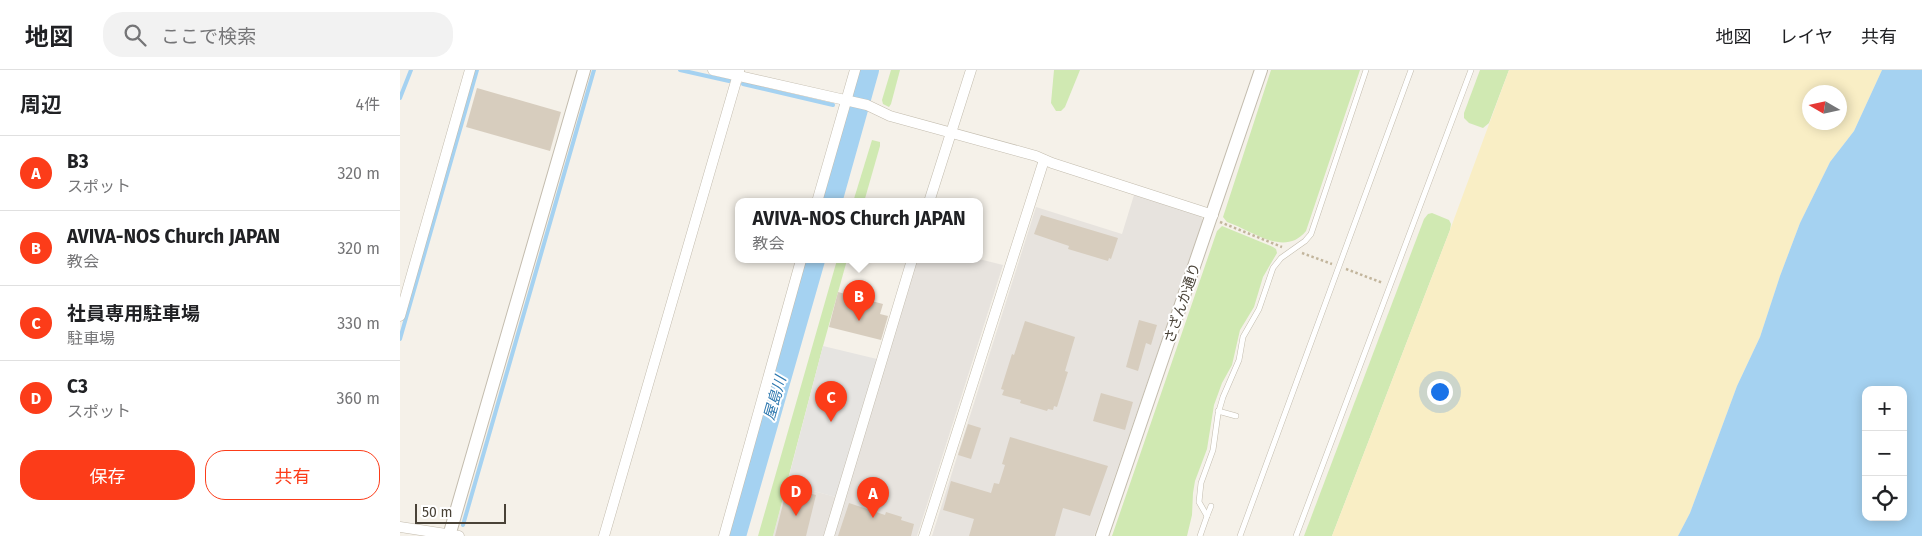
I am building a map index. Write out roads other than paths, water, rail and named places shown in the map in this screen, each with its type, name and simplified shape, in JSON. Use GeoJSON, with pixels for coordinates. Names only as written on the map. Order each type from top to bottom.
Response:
{"type":"FeatureCollection","features":[{"type":"Feature","properties":{"kind":"street"},"geometry":{"type":"LineString","coordinates":[[400,316],[470,70]]}},
{"type":"Feature","properties":{"kind":"street"},"geometry":{"type":"LineString","coordinates":[[400,527],[453,536],[584,70]]}},
{"type":"Feature","properties":{"kind":"street"},"geometry":{"type":"LineString","coordinates":[[713,70],[739,73],[867,105],[890,116],[1044,160],[1216,218]]}},
{"type":"Feature","properties":{"kind":"street"},"geometry":{"type":"LineString","coordinates":[[818,198],[848,101],[855,70]]}},
{"type":"Feature","properties":{"kind":"street"},"geometry":{"type":"LineString","coordinates":[[930,198],[971,70]]}},
{"type":"Feature","properties":{"kind":"street","name":"さざんか通り"},"geometry":{"type":"LineString","coordinates":[[1102,536],[1216,218],[1261,70]]}},
{"type":"Feature","properties":{"kind":"street"},"geometry":{"type":"LineString","coordinates":[[604,536],[739,73]]}},
{"type":"Feature","properties":{"kind":"street"},"geometry":{"type":"LineString","coordinates":[[924,536],[1044,160]]}},
{"type":"Feature","properties":{"kind":"street"},"geometry":{"type":"LineString","coordinates":[[724,536],[800,263]]}},
{"type":"Feature","properties":{"kind":"street"},"geometry":{"type":"LineString","coordinates":[[829,536],[911,263]]}},
{"type":"Feature","properties":{"kind":"lane"},"geometry":{"type":"LineString","coordinates":[[1208,516],[1199,502],[1200,482],[1213,450],[1218,411],[1239,360],[1243,337],[1259,309],[1268,279],[1281,258],[1305,241],[1311,234],[1366,70]]}},
{"type":"Feature","properties":{"kind":"lane"},"geometry":{"type":"LineString","coordinates":[[1240,536],[1411,70]]}},
{"type":"Feature","properties":{"kind":"lane"},"geometry":{"type":"LineString","coordinates":[[1296,536],[1471,70]]}},
{"type":"Feature","properties":{"kind":"lane"},"geometry":{"type":"LineString","coordinates":[[1218,411],[1236,416]]}},
{"type":"Feature","properties":{"kind":"lane"},"geometry":{"type":"LineString","coordinates":[[1200,536],[1211,506]]}},
{"type":"Feature","properties":{"kind":"water"},"geometry":{"type":"Polygon","coordinates":[[[1882,70],[1922,70],[1922,536],[1678,536],[1690,513],[1737,386],[1760,337],[1800,223],[1830,162],[1854,131],[1882,70]]]}},
{"type":"Feature","properties":{"kind":"waterway"},"geometry":{"type":"LineString","coordinates":[[400,98],[411,70]]}},
{"type":"Feature","properties":{"kind":"waterway"},"geometry":{"type":"LineString","coordinates":[[400,339],[477,70]]}},
{"type":"Feature","properties":{"kind":"waterway"},"geometry":{"type":"LineString","coordinates":[[463,525],[594,70]]}},
{"type":"Feature","properties":{"kind":"waterway"},"geometry":{"type":"LineString","coordinates":[[680,70],[729,81]]}},
{"type":"Feature","properties":{"kind":"waterway","name":"屋島川"},"geometry":{"type":"LineString","coordinates":[[832,198],[868,70]]}},
{"type":"Feature","properties":{"kind":"waterway"},"geometry":{"type":"LineString","coordinates":[[743,84],[833,105]]}},
{"type":"Feature","properties":{"kind":"waterway","name":"屋島川"},"geometry":{"type":"LineString","coordinates":[[849,109],[857,110]]}},
{"type":"Feature","properties":{"kind":"waterway","name":"屋島川"},"geometry":{"type":"LineString","coordinates":[[735,536],[813,263]]}},
{"type":"Feature","properties":{"kind":"place","name":"AVIVA-NOS Church JAPAN"},"geometry":{"type":"Point","coordinates":[859,321]}},
{"type":"Feature","properties":{"kind":"place","name":"社員専用駐車場"},"geometry":{"type":"Point","coordinates":[831,422]}},
{"type":"Feature","properties":{"kind":"place","name":"C3"},"geometry":{"type":"Point","coordinates":[796,516]}},
{"type":"Feature","properties":{"kind":"place","name":"B3"},"geometry":{"type":"Point","coordinates":[873,518]}}]}
